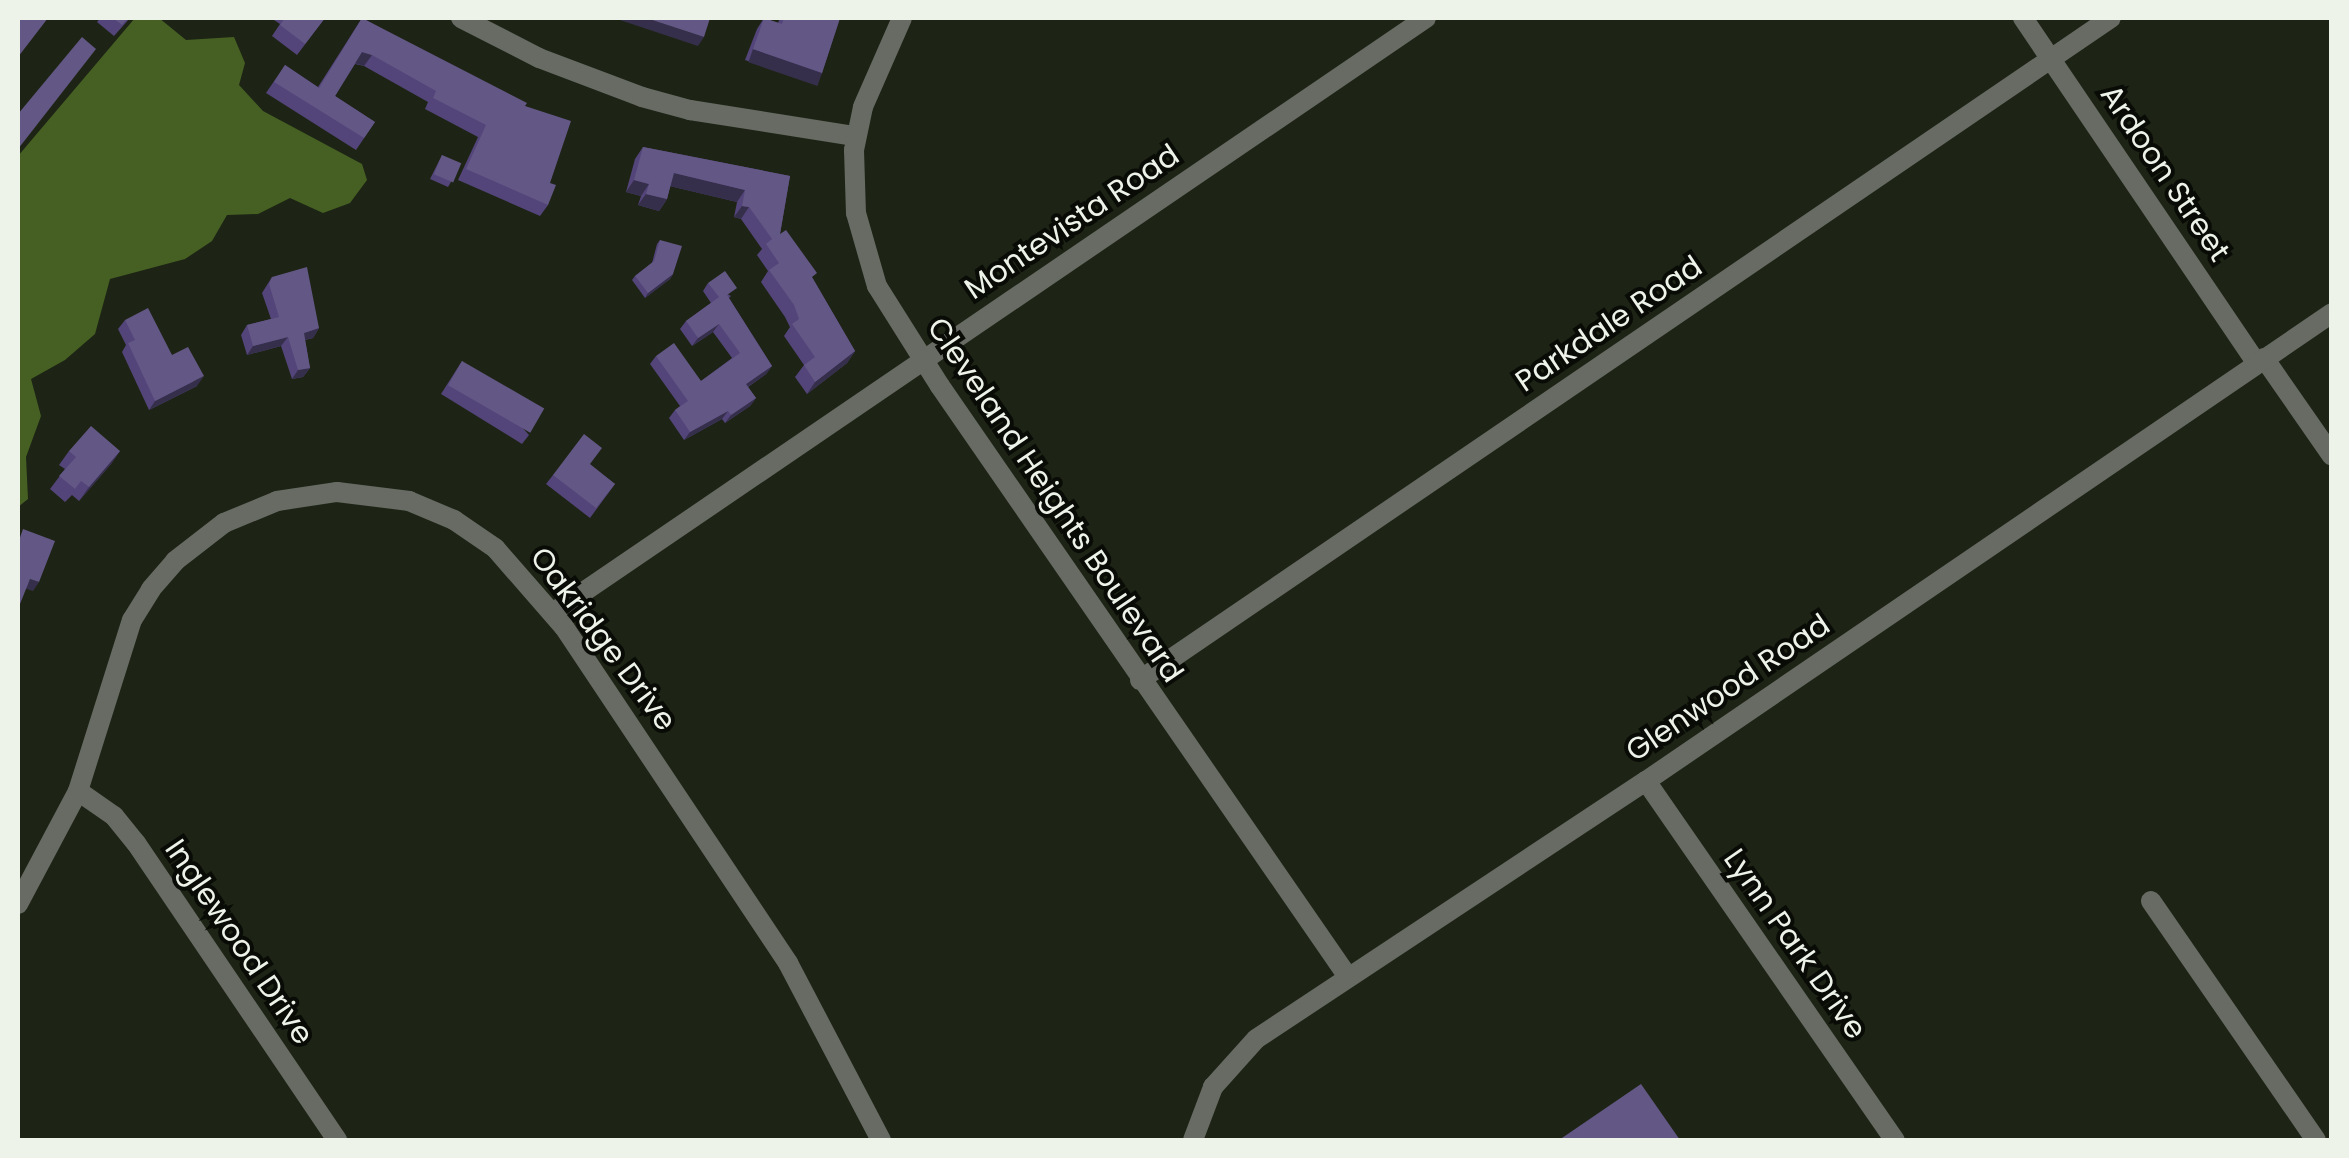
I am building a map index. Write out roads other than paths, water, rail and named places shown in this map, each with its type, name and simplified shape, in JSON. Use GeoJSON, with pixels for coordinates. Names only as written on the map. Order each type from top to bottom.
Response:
{"type":"FeatureCollection","features":[{"type":"Feature","properties":{"kind":"street"},"geometry":{"type":"LineString","coordinates":[[460,18],[539,58],[642,96],[690,110],[856,136]]}},
{"type":"Feature","properties":{"kind":"street","name":"Cleveland Heights Boulevard"},"geometry":{"type":"LineString","coordinates":[[902,18],[872,82],[856,136],[856,212],[865,255],[884,300],[1140,680],[1348,977]]}},
{"type":"Feature","properties":{"kind":"street","name":"Montevista Road"},"geometry":{"type":"LineString","coordinates":[[554,612],[1426,18]]}},
{"type":"Feature","properties":{"kind":"street","name":"Ardoon Street"},"geometry":{"type":"LineString","coordinates":[[2023,18],[2260,360],[2332,456]]}},
{"type":"Feature","properties":{"kind":"street","name":"Parkdale Road"},"geometry":{"type":"LineString","coordinates":[[1140,680],[2111,18]]}},
{"type":"Feature","properties":{"kind":"street","name":"Glenwood Road"},"geometry":{"type":"LineString","coordinates":[[1193,1140],[1213,1087],[1230,1063],[1256,1039],[1646,781],[2332,312]]}},
{"type":"Feature","properties":{"kind":"street","name":"Oakridge Drive"},"geometry":{"type":"LineString","coordinates":[[18,904],[78,791],[114,666],[141,602],[195,544],[224,523],[264,505],[316,494],[356,492],[432,509],[495,548],[554,612],[645,742],[788,963],[880,1140]]}},
{"type":"Feature","properties":{"kind":"street","name":"Lynn Park Drive"},"geometry":{"type":"LineString","coordinates":[[1646,781],[1895,1140]]}},
{"type":"Feature","properties":{"kind":"street","name":"Inglewood Drive"},"geometry":{"type":"LineString","coordinates":[[78,791],[114,816],[136,843],[336,1140]]}},
{"type":"Feature","properties":{"kind":"street"},"geometry":{"type":"LineString","coordinates":[[2151,900],[2316,1140]]}}]}
